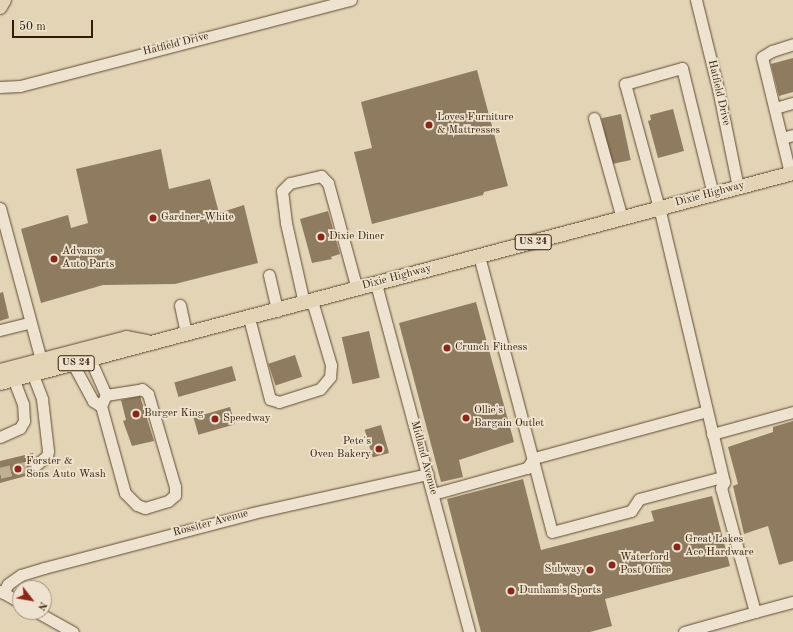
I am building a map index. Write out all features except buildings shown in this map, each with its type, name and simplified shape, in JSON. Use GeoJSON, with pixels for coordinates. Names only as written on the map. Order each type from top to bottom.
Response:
{"type":"FeatureCollection","features":[{"type":"Feature","properties":{"kind":"main road"},"geometry":{"type":"LineString","coordinates":[[0,7],[4,0]]}},
{"type":"Feature","properties":{"kind":"main road","name":"Dixie Highway"},"geometry":{"type":"LineString","coordinates":[[0,384],[792,173]]}},
{"type":"Feature","properties":{"kind":"main road"},"geometry":{"type":"LineString","coordinates":[[0,371],[127,338],[151,343]]}},
{"type":"Feature","properties":{"kind":"street","name":"Hatfield Drive"},"geometry":{"type":"LineString","coordinates":[[0,87],[20,86],[351,0]]}},
{"type":"Feature","properties":{"kind":"street","name":"Hatfield Drive"},"geometry":{"type":"LineString","coordinates":[[696,0],[718,89],[738,187]]}},
{"type":"Feature","properties":{"kind":"street"},"geometry":{"type":"LineString","coordinates":[[792,173],[762,57],[772,50],[793,44]]}},
{"type":"Feature","properties":{"kind":"street"},"geometry":{"type":"LineString","coordinates":[[713,194],[682,68],[625,84],[659,208],[724,482],[721,488],[755,612]]}},
{"type":"Feature","properties":{"kind":"street"},"geometry":{"type":"LineString","coordinates":[[774,108],[793,103]]}},
{"type":"Feature","properties":{"kind":"street"},"geometry":{"type":"LineString","coordinates":[[594,118],[622,218]]}},
{"type":"Feature","properties":{"kind":"street"},"geometry":{"type":"LineString","coordinates":[[782,138],[793,135]]}},
{"type":"Feature","properties":{"kind":"street"},"geometry":{"type":"LineString","coordinates":[[249,318],[270,399],[279,402],[320,389],[330,377],[331,365],[319,326],[308,302],[286,223],[282,191],[290,183],[321,176],[328,184],[357,289]]}},
{"type":"Feature","properties":{"kind":"street"},"geometry":{"type":"LineString","coordinates":[[0,208],[2,226],[40,360]]}},
{"type":"Feature","properties":{"kind":"street"},"geometry":{"type":"LineString","coordinates":[[479,256],[534,458],[552,532],[631,511],[638,499],[722,477]]}},
{"type":"Feature","properties":{"kind":"street"},"geometry":{"type":"LineString","coordinates":[[269,275],[277,311]]}},
{"type":"Feature","properties":{"kind":"street","name":"Midland Avenue"},"geometry":{"type":"LineString","coordinates":[[376,284],[469,632]]}},
{"type":"Feature","properties":{"kind":"street"},"geometry":{"type":"LineString","coordinates":[[180,305],[186,334]]}},
{"type":"Feature","properties":{"kind":"street"},"geometry":{"type":"LineString","coordinates":[[0,330],[29,323]]}},
{"type":"Feature","properties":{"kind":"street"},"geometry":{"type":"LineString","coordinates":[[90,359],[100,385],[106,395]]}},
{"type":"Feature","properties":{"kind":"street"},"geometry":{"type":"LineString","coordinates":[[74,364],[93,401],[101,406]]}},
{"type":"Feature","properties":{"kind":"street"},"geometry":{"type":"LineString","coordinates":[[33,375],[42,399],[48,451],[47,456],[36,465]]}},
{"type":"Feature","properties":{"kind":"street"},"geometry":{"type":"LineString","coordinates":[[0,437],[20,428],[24,421],[23,404],[14,380]]}},
{"type":"Feature","properties":{"kind":"street"},"geometry":{"type":"LineString","coordinates":[[142,388],[148,394],[175,487],[175,495],[168,501],[145,508],[137,505],[125,493],[101,406],[106,395],[142,388]]}},
{"type":"Feature","properties":{"kind":"street"},"geometry":{"type":"LineString","coordinates":[[433,494],[527,468],[534,458],[707,411]]}},
{"type":"Feature","properties":{"kind":"street"},"geometry":{"type":"LineString","coordinates":[[712,434],[793,412]]}},
{"type":"Feature","properties":{"kind":"street","name":"Rossiter Avenue"},"geometry":{"type":"LineString","coordinates":[[2,592],[8,584],[21,575],[44,568],[253,513],[428,474]]}},
{"type":"Feature","properties":{"kind":"street"},"geometry":{"type":"LineString","coordinates":[[2,592],[12,598]]}},
{"type":"Feature","properties":{"kind":"street"},"geometry":{"type":"LineString","coordinates":[[684,632],[793,602]]}},
{"type":"Feature","properties":{"kind":"street"},"geometry":{"type":"LineString","coordinates":[[51,620],[73,632]]}},
{"type":"Feature","properties":{"kind":"tunnel"},"geometry":{"type":"LineString","coordinates":[[0,473],[36,465]]}},
{"type":"Feature","properties":{"kind":"place","name":"Loves Furniture & Mattresses"},"geometry":{"type":"Point","coordinates":[429,125]}},
{"type":"Feature","properties":{"kind":"place","name":"Gardner-White"},"geometry":{"type":"Point","coordinates":[153,218]}},
{"type":"Feature","properties":{"kind":"place","name":"Dixie Diner"},"geometry":{"type":"Point","coordinates":[321,237]}},
{"type":"Feature","properties":{"kind":"place","name":"Advance Auto Parts"},"geometry":{"type":"Point","coordinates":[54,259]}},
{"type":"Feature","properties":{"kind":"place","name":"Crunch Fitness"},"geometry":{"type":"Point","coordinates":[447,348]}},
{"type":"Feature","properties":{"kind":"place","name":"Burger King"},"geometry":{"type":"Point","coordinates":[136,414]}},
{"type":"Feature","properties":{"kind":"place","name":"Ollie's Bargain Outlet"},"geometry":{"type":"Point","coordinates":[466,418]}},
{"type":"Feature","properties":{"kind":"place","name":"Speedway"},"geometry":{"type":"Point","coordinates":[215,419]}},
{"type":"Feature","properties":{"kind":"place","name":"Pete's Oven Bakery"},"geometry":{"type":"Point","coordinates":[379,449]}},
{"type":"Feature","properties":{"kind":"place","name":"Forster & Sons Auto Wash"},"geometry":{"type":"Point","coordinates":[18,469]}},
{"type":"Feature","properties":{"kind":"place","name":"Great Lakes Ace Hardware"},"geometry":{"type":"Point","coordinates":[677,547]}},
{"type":"Feature","properties":{"kind":"place","name":"Waterford Post Office"},"geometry":{"type":"Point","coordinates":[612,565]}},
{"type":"Feature","properties":{"kind":"place","name":"Subway"},"geometry":{"type":"Point","coordinates":[590,570]}},
{"type":"Feature","properties":{"kind":"place","name":"Dunham's Sports"},"geometry":{"type":"Point","coordinates":[511,591]}}]}
